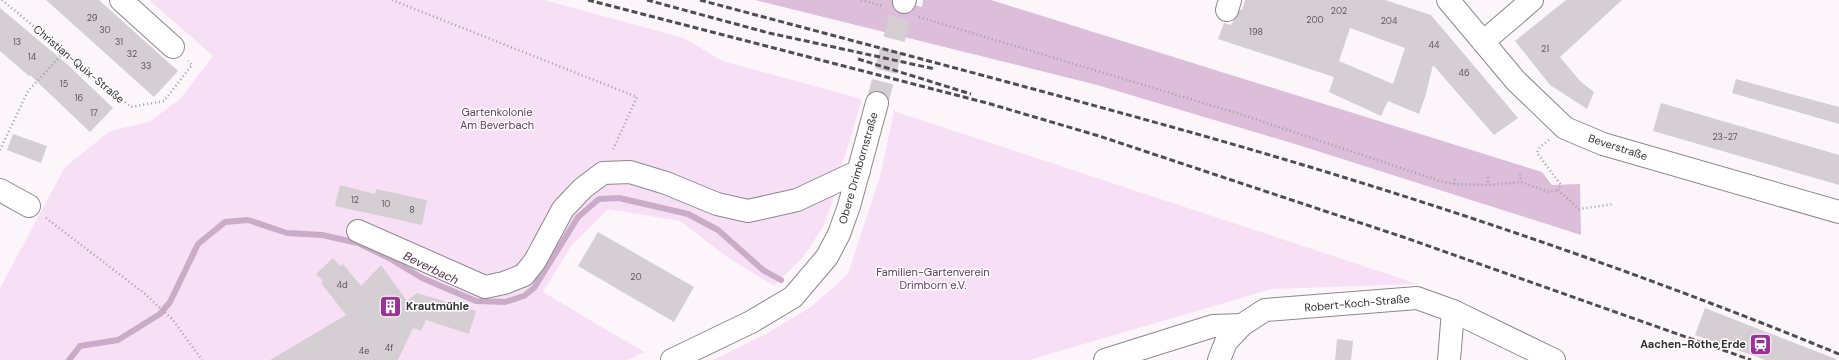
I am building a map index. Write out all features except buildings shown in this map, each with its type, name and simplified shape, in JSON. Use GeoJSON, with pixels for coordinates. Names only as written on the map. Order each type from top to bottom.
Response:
{"type":"FeatureCollection","features":[{"type":"Feature","properties":{"kind":"street"},"geometry":{"type":"LineString","coordinates":[[121,0],[173,47]]}},
{"type":"Feature","properties":{"kind":"street","name":"Beverstraße"},"geometry":{"type":"LineString","coordinates":[[1448,0],[1516,81],[1565,128],[1603,144],[1839,212]]}},
{"type":"Feature","properties":{"kind":"street"},"geometry":{"type":"LineString","coordinates":[[1483,42],[1532,0]]}},
{"type":"Feature","properties":{"kind":"street","name":"Obere Drimbornstraße"},"geometry":{"type":"LineString","coordinates":[[672,360],[751,322],[793,297],[827,257],[842,227],[877,103]]}},
{"type":"Feature","properties":{"kind":"street"},"geometry":{"type":"LineString","coordinates":[[358,231],[485,287],[504,283],[524,275],[535,261],[563,209],[582,188],[603,173],[630,172],[666,183],[717,204],[748,211],[797,200],[859,171]]}},
{"type":"Feature","properties":{"kind":"street"},"geometry":{"type":"LineString","coordinates":[[0,190],[29,206]]}},
{"type":"Feature","properties":{"kind":"street","name":"Robert-Koch-Straße"},"geometry":{"type":"LineString","coordinates":[[1219,360],[1226,342],[1242,325],[1265,310],[1417,298],[1453,311],[1554,360]]}},
{"type":"Feature","properties":{"kind":"street"},"geometry":{"type":"LineString","coordinates":[[1448,360],[1453,311]]}},
{"type":"Feature","properties":{"kind":"street"},"geometry":{"type":"LineString","coordinates":[[1105,360],[1213,326],[1242,325]]}},
{"type":"Feature","properties":{"kind":"path","name":"Christian-Quix-Straße"},"geometry":{"type":"LineString","coordinates":[[2,0],[65,51],[130,107],[164,101],[192,65],[173,47]]}},
{"type":"Feature","properties":{"kind":"path"},"geometry":{"type":"LineString","coordinates":[[392,0],[637,97],[603,173]]}},
{"type":"Feature","properties":{"kind":"path"},"geometry":{"type":"LineString","coordinates":[[861,0],[903,6],[1243,115],[1422,176],[1454,184],[1488,185],[1522,182],[1549,192],[1558,190]]}},
{"type":"Feature","properties":{"kind":"path"},"geometry":{"type":"LineString","coordinates":[[0,150],[28,91],[65,51]]}},
{"type":"Feature","properties":{"kind":"path"},"geometry":{"type":"LineString","coordinates":[[1558,190],[1560,185],[1558,179],[1537,153],[1540,147],[1565,128]]}},
{"type":"Feature","properties":{"kind":"path"},"geometry":{"type":"LineString","coordinates":[[1520,174],[1522,182]]}},
{"type":"Feature","properties":{"kind":"path"},"geometry":{"type":"LineString","coordinates":[[1488,177],[1488,185]]}},
{"type":"Feature","properties":{"kind":"path"},"geometry":{"type":"LineString","coordinates":[[1454,184],[1455,178]]}},
{"type":"Feature","properties":{"kind":"path"},"geometry":{"type":"LineString","coordinates":[[1558,190],[1579,209],[1614,204]]}},
{"type":"Feature","properties":{"kind":"path"},"geometry":{"type":"LineString","coordinates":[[29,206],[144,293],[173,320],[202,360]]}},
{"type":"Feature","properties":{"kind":"green space","name":"Gartenkolonie Am Beverbach"},"geometry":{"type":"Polygon","coordinates":[[[149,0],[544,0],[684,38],[722,61],[862,99],[846,153],[837,175],[797,194],[747,201],[716,195],[630,163],[598,163],[574,180],[554,205],[527,249],[544,256],[571,213],[607,182],[632,181],[715,210],[837,190],[823,227],[803,257],[774,286],[723,254],[680,221],[608,209],[571,246],[543,292],[644,352],[628,360],[0,360],[0,288],[65,167],[110,131],[149,122],[180,99],[213,56],[149,0]]]}},
{"type":"Feature","properties":{"kind":"green space","name":"Familien-Gartenverein Drimborn e.V."},"geometry":{"type":"Polygon","coordinates":[[[894,111],[1418,284],[1272,289],[1029,360],[713,360],[766,334],[811,307],[848,274],[881,173],[894,111]]]}},
{"type":"Feature","properties":{"kind":"shaded area"},"geometry":{"type":"Polygon","coordinates":[[[755,0],[896,0],[922,7],[923,0],[991,0],[1542,172],[1552,185],[1580,184],[1581,235],[1295,144],[1097,85],[755,0]]]}},
{"type":"Feature","properties":{"kind":"waterway","name":"Beverbach"},"geometry":{"type":"LineString","coordinates":[[69,360],[80,346],[118,340],[160,314],[170,302],[198,244],[225,222],[248,220],[287,233],[322,235],[358,243],[389,258],[422,278],[476,301],[505,302],[524,296],[534,288],[578,217],[599,199],[619,198],[688,214],[718,230],[763,270],[781,280]]}},
{"type":"Feature","properties":{"kind":"tunnel"},"geometry":{"type":"LineString","coordinates":[[877,103],[904,2]]}},
{"type":"Feature","properties":{"kind":"railway"},"geometry":{"type":"LineString","coordinates":[[588,0],[987,103],[1099,136],[1406,238],[1751,360]]}},
{"type":"Feature","properties":{"kind":"railway"},"geometry":{"type":"LineString","coordinates":[[647,0],[769,33],[935,69]]}},
{"type":"Feature","properties":{"kind":"railway"},"geometry":{"type":"LineString","coordinates":[[700,0],[1015,84],[1285,159],[1445,209],[1604,264],[1839,354]]}},
{"type":"Feature","properties":{"kind":"railway"},"geometry":{"type":"LineString","coordinates":[[858,59],[971,94]]}},
{"type":"Feature","properties":{"kind":"place","name":"Krautmühle"},"geometry":{"type":"Point","coordinates":[391,306]}},
{"type":"Feature","properties":{"kind":"place","name":"Aachen-Rothe Erde"},"geometry":{"type":"Point","coordinates":[1761,344]}}]}
